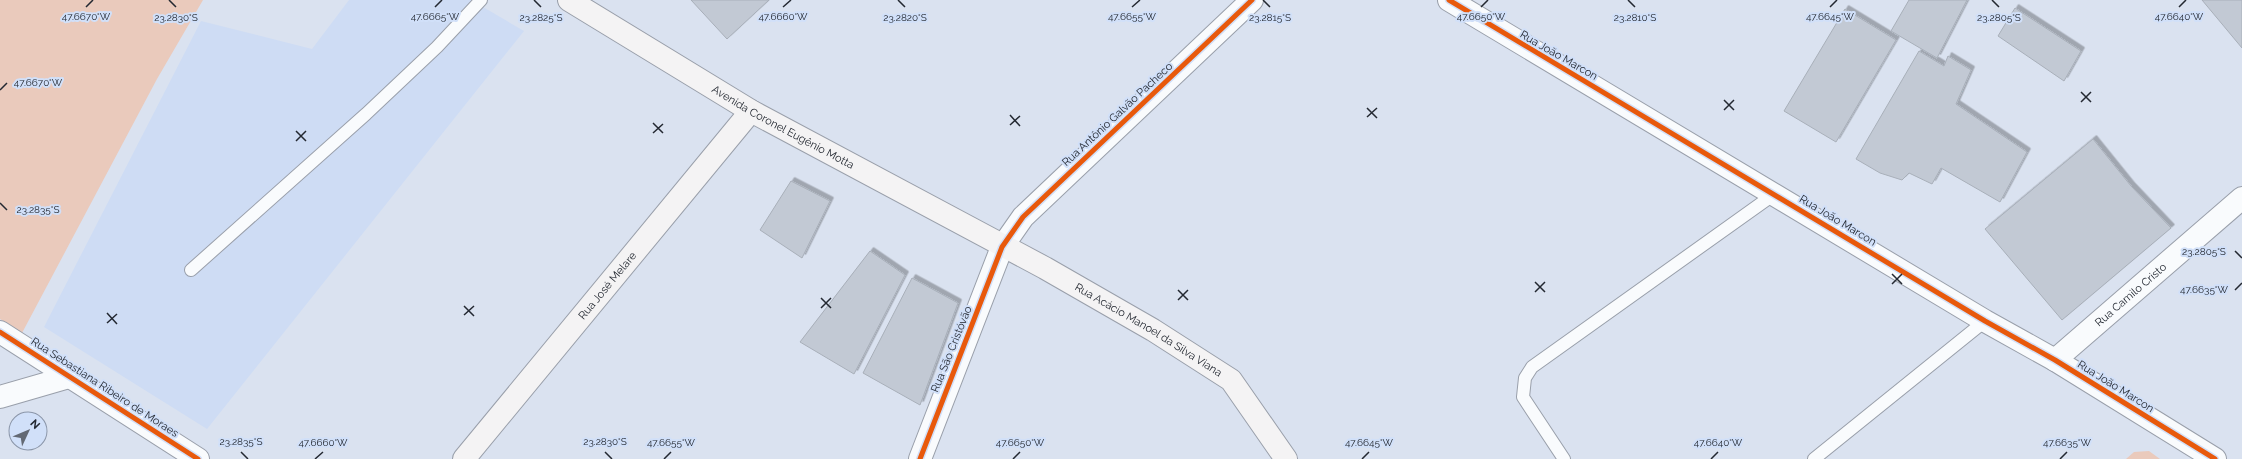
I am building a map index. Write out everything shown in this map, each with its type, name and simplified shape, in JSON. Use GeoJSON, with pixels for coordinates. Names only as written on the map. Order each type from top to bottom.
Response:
{"type":"FeatureCollection","features":[{"type":"Feature","properties":{"kind":"main road","name":"Avenida Coronel Eugênio Motta"},"geometry":{"type":"LineString","coordinates":[[569,0],[751,111],[1002,247]]}},
{"type":"Feature","properties":{"kind":"main road","name":"Rua José Melare"},"geometry":{"type":"LineString","coordinates":[[464,459],[751,111]]}},
{"type":"Feature","properties":{"kind":"main road","name":"Rua Acácio Manoel da Silva Viana"},"geometry":{"type":"LineString","coordinates":[[1002,247],[1045,268],[1153,330],[1231,380],[1286,459]]}},
{"type":"Feature","properties":{"kind":"street","name":"Rua Antônio Galvão Pacheco"},"geometry":{"type":"LineString","coordinates":[[1002,247],[1023,217],[1252,0]]}},
{"type":"Feature","properties":{"kind":"street","name":"Rua João Marcon"},"geometry":{"type":"LineString","coordinates":[[1449,0],[1773,194],[1794,205],[1985,321],[2055,360],[2215,459]]}},
{"type":"Feature","properties":{"kind":"street","name":"Rua Camilo Cristo"},"geometry":{"type":"LineString","coordinates":[[2055,360],[2242,198]]}},
{"type":"Feature","properties":{"kind":"street","name":"Rua São Cristóvão"},"geometry":{"type":"LineString","coordinates":[[920,459],[1002,247]]}},
{"type":"Feature","properties":{"kind":"street","name":"Rua Sebastiana Ribeiro de Moraes"},"geometry":{"type":"LineString","coordinates":[[0,332],[198,459]]}},
{"type":"Feature","properties":{"kind":"street"},"geometry":{"type":"LineString","coordinates":[[0,397],[69,377]]}},
{"type":"Feature","properties":{"kind":"lane"},"geometry":{"type":"LineString","coordinates":[[191,270],[366,114],[437,47],[481,0]]}},
{"type":"Feature","properties":{"kind":"lane"},"geometry":{"type":"LineString","coordinates":[[1564,459],[1523,397],[1525,378],[1532,367],[1773,194]]}},
{"type":"Feature","properties":{"kind":"lane"},"geometry":{"type":"LineString","coordinates":[[1814,459],[1985,321]]}},
{"type":"Feature","properties":{"kind":"shaded area"},"geometry":{"type":"Polygon","coordinates":[[[0,0],[203,0],[157,79],[22,333],[0,319],[0,0]]]}},
{"type":"Feature","properties":{"kind":"shaded area"},"geometry":{"type":"Polygon","coordinates":[[[349,0],[471,0],[524,31],[207,429],[44,327],[201,21],[312,49],[349,0]]]}},
{"type":"Feature","properties":{"kind":"shaded area"},"geometry":{"type":"Polygon","coordinates":[[[2149,451],[2160,459],[2126,459],[2134,452],[2149,451]]]}},
{"type":"Feature","properties":{"kind":"building"},"geometry":{"type":"Polygon","coordinates":[[[691,0],[769,0],[727,39],[691,0]]]}},
{"type":"Feature","properties":{"kind":"building"},"geometry":{"type":"Polygon","coordinates":[[[1909,0],[1967,0],[1937,58],[1891,31],[1909,0]]]}},
{"type":"Feature","properties":{"kind":"building"},"geometry":{"type":"Polygon","coordinates":[[[2202,0],[2242,0],[2242,48],[2202,0]]]}},
{"type":"Feature","properties":{"kind":"building"},"geometry":{"type":"Polygon","coordinates":[[[2015,8],[2081,51],[2064,81],[1998,36],[2015,8]]]}},
{"type":"Feature","properties":{"kind":"building"},"geometry":{"type":"Polygon","coordinates":[[[1845,9],[1896,40],[1836,142],[1784,111],[1845,9]]]}},
{"type":"Feature","properties":{"kind":"building"},"geometry":{"type":"Polygon","coordinates":[[[1919,51],[1944,66],[1948,56],[1971,70],[1956,104],[2027,152],[2000,202],[1941,168],[1932,184],[1909,173],[1902,180],[1880,173],[1856,159],[1919,51]]]}},
{"type":"Feature","properties":{"kind":"building"},"geometry":{"type":"Polygon","coordinates":[[[2093,139],[2131,186],[2171,228],[2062,320],[1985,229],[2093,139]]]}},
{"type":"Feature","properties":{"kind":"building"},"geometry":{"type":"Polygon","coordinates":[[[791,181],[830,201],[802,258],[760,230],[791,181]]]}},
{"type":"Feature","properties":{"kind":"building"},"geometry":{"type":"Polygon","coordinates":[[[870,251],[905,275],[854,374],[800,342],[870,251]]]}},
{"type":"Feature","properties":{"kind":"building"},"geometry":{"type":"Polygon","coordinates":[[[912,278],[958,303],[920,405],[863,373],[912,278]]]}},
{"type":"Feature","properties":{"kind":"cycle path"},"geometry":{"type":"LineString","coordinates":[[920,459],[1002,247],[1023,217],[1252,0]]}},
{"type":"Feature","properties":{"kind":"cycle path"},"geometry":{"type":"LineString","coordinates":[[1449,0],[1985,321],[2055,360],[2215,459]]}},
{"type":"Feature","properties":{"kind":"cycle path"},"geometry":{"type":"LineString","coordinates":[[0,332],[198,459]]}}]}
